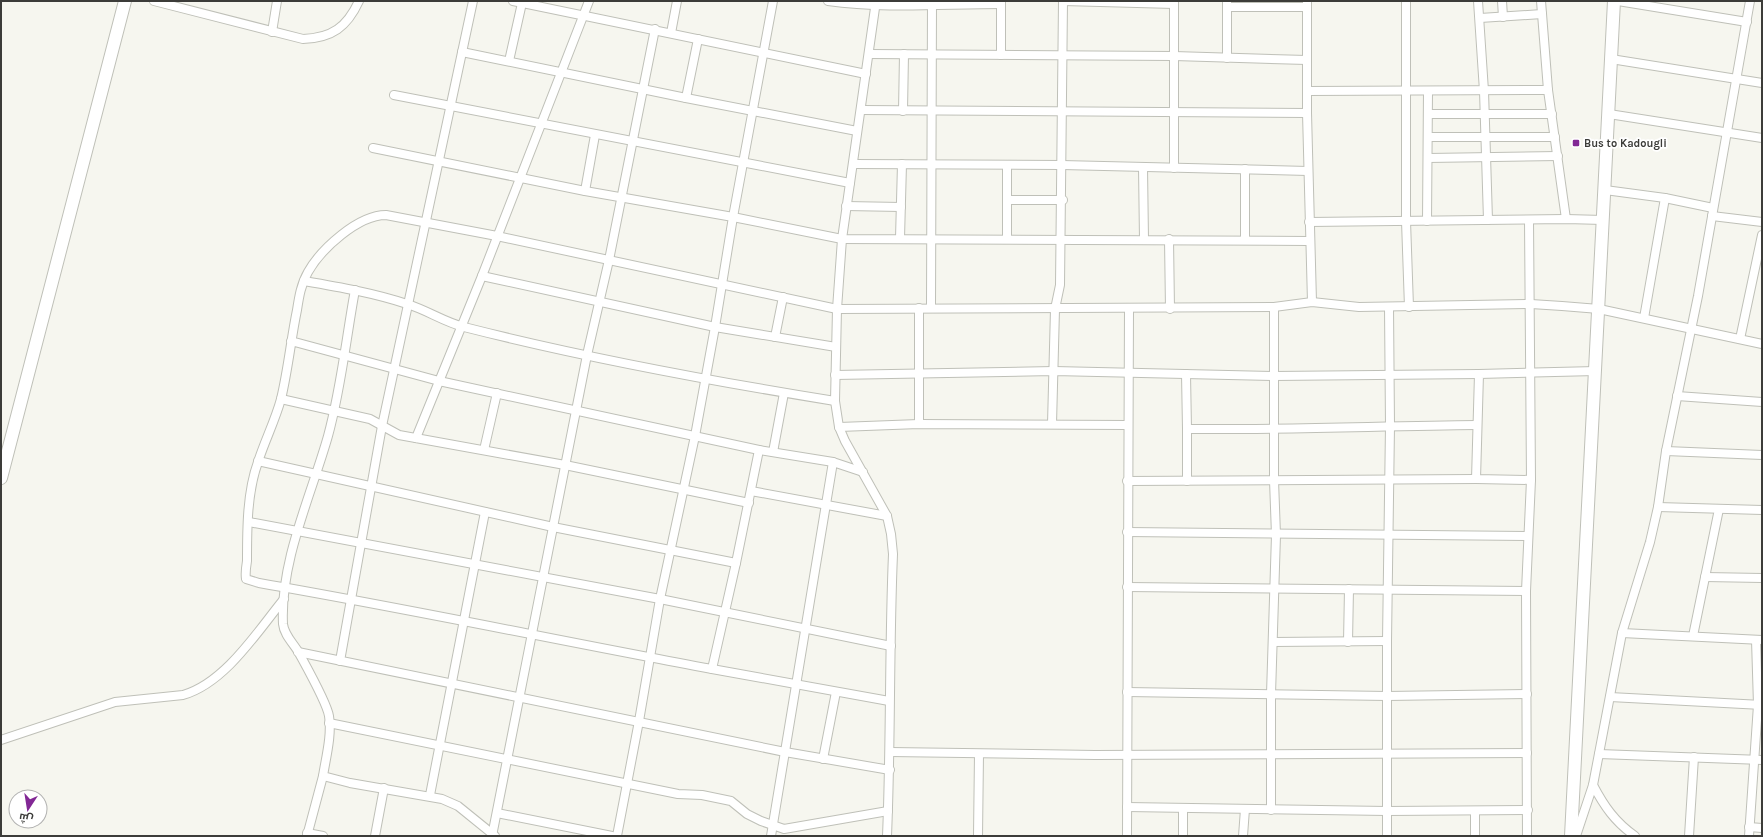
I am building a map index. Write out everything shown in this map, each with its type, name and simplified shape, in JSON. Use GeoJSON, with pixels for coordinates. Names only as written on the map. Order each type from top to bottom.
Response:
{"type":"FeatureCollection","features":[{"type":"Feature","properties":{"kind":"main road"},"geometry":{"type":"LineString","coordinates":[[1,478],[125,1]]}},
{"type":"Feature","properties":{"kind":"main road"},"geometry":{"type":"LineString","coordinates":[[1571,836],[1604,220],[1614,1]]}},
{"type":"Feature","properties":{"kind":"street"},"geometry":{"type":"LineString","coordinates":[[154,1],[303,39],[318,38],[329,35],[342,26],[353,14],[359,1]]}},
{"type":"Feature","properties":{"kind":"street"},"geometry":{"type":"LineString","coordinates":[[272,32],[277,1]]}},
{"type":"Feature","properties":{"kind":"street"},"geometry":{"type":"LineString","coordinates":[[340,661],[382,426],[473,1]]}},
{"type":"Feature","properties":{"kind":"street"},"geometry":{"type":"LineString","coordinates":[[416,438],[482,276],[589,1]]}},
{"type":"Feature","properties":{"kind":"street"},"geometry":{"type":"LineString","coordinates":[[671,33],[677,1]]}},
{"type":"Feature","properties":{"kind":"street"},"geometry":{"type":"LineString","coordinates":[[617,836],[660,599],[706,378],[733,217],[773,1]]}},
{"type":"Feature","properties":{"kind":"street"},"geometry":{"type":"LineString","coordinates":[[828,1],[876,4],[1001,2],[1001,55]]}},
{"type":"Feature","properties":{"kind":"street"},"geometry":{"type":"LineString","coordinates":[[1052,424],[1055,309],[1060,293],[1063,1],[1174,2],[1174,168]]}},
{"type":"Feature","properties":{"kind":"street"},"geometry":{"type":"LineString","coordinates":[[1406,1],[1406,221],[1409,307]]}},
{"type":"Feature","properties":{"kind":"street"},"geometry":{"type":"LineString","coordinates":[[1478,1],[1484,91],[1488,220]]}},
{"type":"Feature","properties":{"kind":"street"},"geometry":{"type":"LineString","coordinates":[[1502,1],[1503,16]]}},
{"type":"Feature","properties":{"kind":"street"},"geometry":{"type":"LineString","coordinates":[[1541,1],[1548,90],[1566,219]]}},
{"type":"Feature","properties":{"kind":"street"},"geometry":{"type":"LineString","coordinates":[[1618,1],[1747,22]]}},
{"type":"Feature","properties":{"kind":"street"},"geometry":{"type":"LineString","coordinates":[[1576,836],[1593,785],[1622,633],[1650,542],[1658,507],[1666,450],[1728,132],[1750,1]]}},
{"type":"Feature","properties":{"kind":"street"},"geometry":{"type":"LineString","coordinates":[[509,61],[517,2],[655,29],[866,74]]}},
{"type":"Feature","properties":{"kind":"street"},"geometry":{"type":"LineString","coordinates":[[931,308],[932,2]]}},
{"type":"Feature","properties":{"kind":"street"},"geometry":{"type":"LineString","coordinates":[[876,4],[842,239],[837,309],[835,402],[839,427],[850,451],[887,516],[891,534],[893,554],[889,701],[890,770],[887,836]]}},
{"type":"Feature","properties":{"kind":"street"},"geometry":{"type":"LineString","coordinates":[[1227,58],[1227,4],[1307,4],[1309,242],[1312,302]]}},
{"type":"Feature","properties":{"kind":"street"},"geometry":{"type":"LineString","coordinates":[[1480,18],[1542,14]]}},
{"type":"Feature","properties":{"kind":"street"},"geometry":{"type":"LineString","coordinates":[[323,776],[350,783],[430,795],[458,806],[493,835],[587,355],[609,260],[641,89],[655,29]]}},
{"type":"Feature","properties":{"kind":"street"},"geometry":{"type":"LineString","coordinates":[[686,98],[698,39]]}},
{"type":"Feature","properties":{"kind":"street"},"geometry":{"type":"LineString","coordinates":[[462,52],[857,131]]}},
{"type":"Feature","properties":{"kind":"street"},"geometry":{"type":"LineString","coordinates":[[869,54],[1174,56],[1307,60]]}},
{"type":"Feature","properties":{"kind":"street"},"geometry":{"type":"LineString","coordinates":[[904,54],[904,111]]}},
{"type":"Feature","properties":{"kind":"street"},"geometry":{"type":"LineString","coordinates":[[1611,59],[1762,83]]}},
{"type":"Feature","properties":{"kind":"street"},"geometry":{"type":"LineString","coordinates":[[1307,91],[1548,90]]}},
{"type":"Feature","properties":{"kind":"street"},"geometry":{"type":"LineString","coordinates":[[1427,221],[1428,91]]}},
{"type":"Feature","properties":{"kind":"street"},"geometry":{"type":"LineString","coordinates":[[394,95],[743,164],[850,183]]}},
{"type":"Feature","properties":{"kind":"street"},"geometry":{"type":"LineString","coordinates":[[861,110],[1307,113]]}},
{"type":"Feature","properties":{"kind":"street"},"geometry":{"type":"LineString","coordinates":[[1428,114],[1552,114]]}},
{"type":"Feature","properties":{"kind":"street"},"geometry":{"type":"LineString","coordinates":[[1609,114],[1762,138]]}},
{"type":"Feature","properties":{"kind":"street"},"geometry":{"type":"LineString","coordinates":[[585,191],[595,135]]}},
{"type":"Feature","properties":{"kind":"street"},"geometry":{"type":"LineString","coordinates":[[1428,137],[1555,137]]}},
{"type":"Feature","properties":{"kind":"street"},"geometry":{"type":"LineString","coordinates":[[373,148],[621,198],[733,217],[842,239],[932,238],[1244,240],[1309,242]]}},
{"type":"Feature","properties":{"kind":"street"},"geometry":{"type":"LineString","coordinates":[[1428,158],[1558,156]]}},
{"type":"Feature","properties":{"kind":"street"},"geometry":{"type":"LineString","coordinates":[[852,164],[1062,165],[1308,171]]}},
{"type":"Feature","properties":{"kind":"street"},"geometry":{"type":"LineString","coordinates":[[900,238],[902,164]]}},
{"type":"Feature","properties":{"kind":"street"},"geometry":{"type":"LineString","coordinates":[[1007,165],[1007,239]]}},
{"type":"Feature","properties":{"kind":"street"},"geometry":{"type":"LineString","coordinates":[[1142,167],[1144,240]]}},
{"type":"Feature","properties":{"kind":"street"},"geometry":{"type":"LineString","coordinates":[[1244,169],[1244,240]]}},
{"type":"Feature","properties":{"kind":"street"},"geometry":{"type":"LineString","coordinates":[[1605,190],[1665,198],[1713,212],[1762,222]]}},
{"type":"Feature","properties":{"kind":"street"},"geometry":{"type":"LineString","coordinates":[[1644,318],[1665,198]]}},
{"type":"Feature","properties":{"kind":"street"},"geometry":{"type":"LineString","coordinates":[[1007,200],[1062,200]]}},
{"type":"Feature","properties":{"kind":"street"},"geometry":{"type":"LineString","coordinates":[[846,206],[901,207]]}},
{"type":"Feature","properties":{"kind":"street"},"geometry":{"type":"LineString","coordinates":[[889,701],[531,636],[464,621],[352,599],[259,583],[246,579],[252,486],[258,461],[273,426],[281,399],[291,341],[304,281],[315,262],[334,241],[371,218],[386,215],[425,221],[497,236],[722,285],[783,296],[837,309],[1170,309],[1274,307],[1312,302],[1359,307],[1531,304],[1599,309],[1762,344]]}},
{"type":"Feature","properties":{"kind":"street"},"geometry":{"type":"LineString","coordinates":[[1309,222],[1566,219],[1604,220]]}},
{"type":"Feature","properties":{"kind":"street"},"geometry":{"type":"LineString","coordinates":[[1527,836],[1526,591],[1531,480],[1531,304],[1529,220]]}},
{"type":"Feature","properties":{"kind":"street"},"geometry":{"type":"LineString","coordinates":[[1740,339],[1760,259],[1762,235]]}},
{"type":"Feature","properties":{"kind":"street"},"geometry":{"type":"LineString","coordinates":[[1169,240],[1170,309]]}},
{"type":"Feature","properties":{"kind":"street"},"geometry":{"type":"LineString","coordinates":[[482,276],[599,303],[715,327],[836,347]]}},
{"type":"Feature","properties":{"kind":"street"},"geometry":{"type":"LineString","coordinates":[[304,281],[355,290],[408,304],[461,326],[587,355],[835,402]]}},
{"type":"Feature","properties":{"kind":"street"},"geometry":{"type":"LineString","coordinates":[[323,836],[307,835],[323,776],[330,723],[328,712],[298,652],[284,629],[284,599],[298,532],[334,411],[355,290]]}},
{"type":"Feature","properties":{"kind":"street"},"geometry":{"type":"LineString","coordinates":[[775,337],[783,296]]}},
{"type":"Feature","properties":{"kind":"street"},"geometry":{"type":"LineString","coordinates":[[1271,810],[1271,694],[1276,535],[1273,430],[1274,307]]}},
{"type":"Feature","properties":{"kind":"street"},"geometry":{"type":"LineString","coordinates":[[1387,836],[1387,641],[1390,481],[1389,307]]}},
{"type":"Feature","properties":{"kind":"street"},"geometry":{"type":"LineString","coordinates":[[919,308],[919,424]]}},
{"type":"Feature","properties":{"kind":"street"},"geometry":{"type":"LineString","coordinates":[[1127,836],[1127,481],[1129,309]]}},
{"type":"Feature","properties":{"kind":"street"},"geometry":{"type":"LineString","coordinates":[[291,341],[439,381],[759,450],[833,462],[863,472]]}},
{"type":"Feature","properties":{"kind":"street"},"geometry":{"type":"LineString","coordinates":[[835,374],[1054,371],[1274,376],[1389,376],[1596,371]]}},
{"type":"Feature","properties":{"kind":"street"},"geometry":{"type":"LineString","coordinates":[[1186,374],[1187,480]]}},
{"type":"Feature","properties":{"kind":"street"},"geometry":{"type":"LineString","coordinates":[[1476,479],[1479,374]]}},
{"type":"Feature","properties":{"kind":"street"},"geometry":{"type":"LineString","coordinates":[[484,450],[497,393]]}},
{"type":"Feature","properties":{"kind":"street"},"geometry":{"type":"LineString","coordinates":[[773,452],[784,393]]}},
{"type":"Feature","properties":{"kind":"street"},"geometry":{"type":"LineString","coordinates":[[1677,396],[1762,402]]}},
{"type":"Feature","properties":{"kind":"street"},"geometry":{"type":"LineString","coordinates":[[281,399],[370,419],[396,434],[749,503]]}},
{"type":"Feature","properties":{"kind":"street"},"geometry":{"type":"LineString","coordinates":[[839,427],[919,424],[1128,425]]}},
{"type":"Feature","properties":{"kind":"street"},"geometry":{"type":"LineString","coordinates":[[1187,429],[1273,430],[1477,425]]}},
{"type":"Feature","properties":{"kind":"street"},"geometry":{"type":"LineString","coordinates":[[712,669],[736,564],[759,450]]}},
{"type":"Feature","properties":{"kind":"street"},"geometry":{"type":"LineString","coordinates":[[1666,450],[1762,455]]}},
{"type":"Feature","properties":{"kind":"street"},"geometry":{"type":"LineString","coordinates":[[258,461],[553,527],[736,564]]}},
{"type":"Feature","properties":{"kind":"street"},"geometry":{"type":"LineString","coordinates":[[770,836],[833,462]]}},
{"type":"Feature","properties":{"kind":"street"},"geometry":{"type":"LineString","coordinates":[[1127,481],[1531,480]]}},
{"type":"Feature","properties":{"kind":"street"},"geometry":{"type":"LineString","coordinates":[[751,490],[887,516]]}},
{"type":"Feature","properties":{"kind":"street"},"geometry":{"type":"LineString","coordinates":[[1658,507],[1762,510]]}},
{"type":"Feature","properties":{"kind":"street"},"geometry":{"type":"LineString","coordinates":[[1693,636],[1719,509]]}},
{"type":"Feature","properties":{"kind":"street"},"geometry":{"type":"LineString","coordinates":[[430,795],[438,745],[452,684],[485,512]]}},
{"type":"Feature","properties":{"kind":"street"},"geometry":{"type":"LineString","coordinates":[[249,522],[543,576],[805,630],[891,646]]}},
{"type":"Feature","properties":{"kind":"street"},"geometry":{"type":"LineString","coordinates":[[1127,532],[1276,535],[1389,534],[1528,536]]}},
{"type":"Feature","properties":{"kind":"street"},"geometry":{"type":"LineString","coordinates":[[1705,577],[1762,578]]}},
{"type":"Feature","properties":{"kind":"street"},"geometry":{"type":"LineString","coordinates":[[1127,587],[1526,591]]}},
{"type":"Feature","properties":{"kind":"street"},"geometry":{"type":"LineString","coordinates":[[1348,642],[1349,589]]}},
{"type":"Feature","properties":{"kind":"street"},"geometry":{"type":"LineString","coordinates":[[1,740],[115,702],[183,695],[193,692],[222,671],[251,640],[284,599]]}},
{"type":"Feature","properties":{"kind":"street"},"geometry":{"type":"LineString","coordinates":[[1622,633],[1759,640],[1760,705],[1758,760],[1749,836]]}},
{"type":"Feature","properties":{"kind":"street"},"geometry":{"type":"LineString","coordinates":[[1273,642],[1387,641]]}},
{"type":"Feature","properties":{"kind":"street"},"geometry":{"type":"LineString","coordinates":[[298,652],[785,752],[890,770]]}},
{"type":"Feature","properties":{"kind":"street"},"geometry":{"type":"LineString","coordinates":[[823,759],[836,692]]}},
{"type":"Feature","properties":{"kind":"street"},"geometry":{"type":"LineString","coordinates":[[1127,692],[1387,696],[1527,694]]}},
{"type":"Feature","properties":{"kind":"street"},"geometry":{"type":"LineString","coordinates":[[1610,697],[1760,705]]}},
{"type":"Feature","properties":{"kind":"street"},"geometry":{"type":"LineString","coordinates":[[330,723],[678,794],[702,795],[731,801],[747,814],[772,826],[793,828],[888,811]]}},
{"type":"Feature","properties":{"kind":"street"},"geometry":{"type":"LineString","coordinates":[[890,752],[1128,755],[1527,753]]}},
{"type":"Feature","properties":{"kind":"street"},"geometry":{"type":"LineString","coordinates":[[978,836],[979,754]]}},
{"type":"Feature","properties":{"kind":"street"},"geometry":{"type":"LineString","coordinates":[[1599,754],[1758,760]]}},
{"type":"Feature","properties":{"kind":"street"},"geometry":{"type":"LineString","coordinates":[[1689,836],[1694,757]]}},
{"type":"Feature","properties":{"kind":"street"},"geometry":{"type":"LineString","coordinates":[[1593,785],[1603,805],[1616,821],[1634,836]]}},
{"type":"Feature","properties":{"kind":"street"},"geometry":{"type":"LineString","coordinates":[[375,836],[384,788]]}},
{"type":"Feature","properties":{"kind":"street"},"geometry":{"type":"LineString","coordinates":[[1127,807],[1387,811],[1528,810]]}},
{"type":"Feature","properties":{"kind":"street"},"geometry":{"type":"LineString","coordinates":[[1182,808],[1183,836]]}},
{"type":"Feature","properties":{"kind":"street"},"geometry":{"type":"LineString","coordinates":[[1243,836],[1244,809]]}},
{"type":"Feature","properties":{"kind":"street"},"geometry":{"type":"LineString","coordinates":[[1475,811],[1475,836]]}},
{"type":"Feature","properties":{"kind":"street"},"geometry":{"type":"LineString","coordinates":[[497,813],[612,836]]}},
{"type":"Feature","properties":{"kind":"street"},"geometry":{"type":"LineString","coordinates":[[1749,827],[1762,828]]}},
{"type":"Feature","properties":{"kind":"place","name":"Bus to Kadougli"},"geometry":{"type":"Point","coordinates":[1576,143]}}]}
